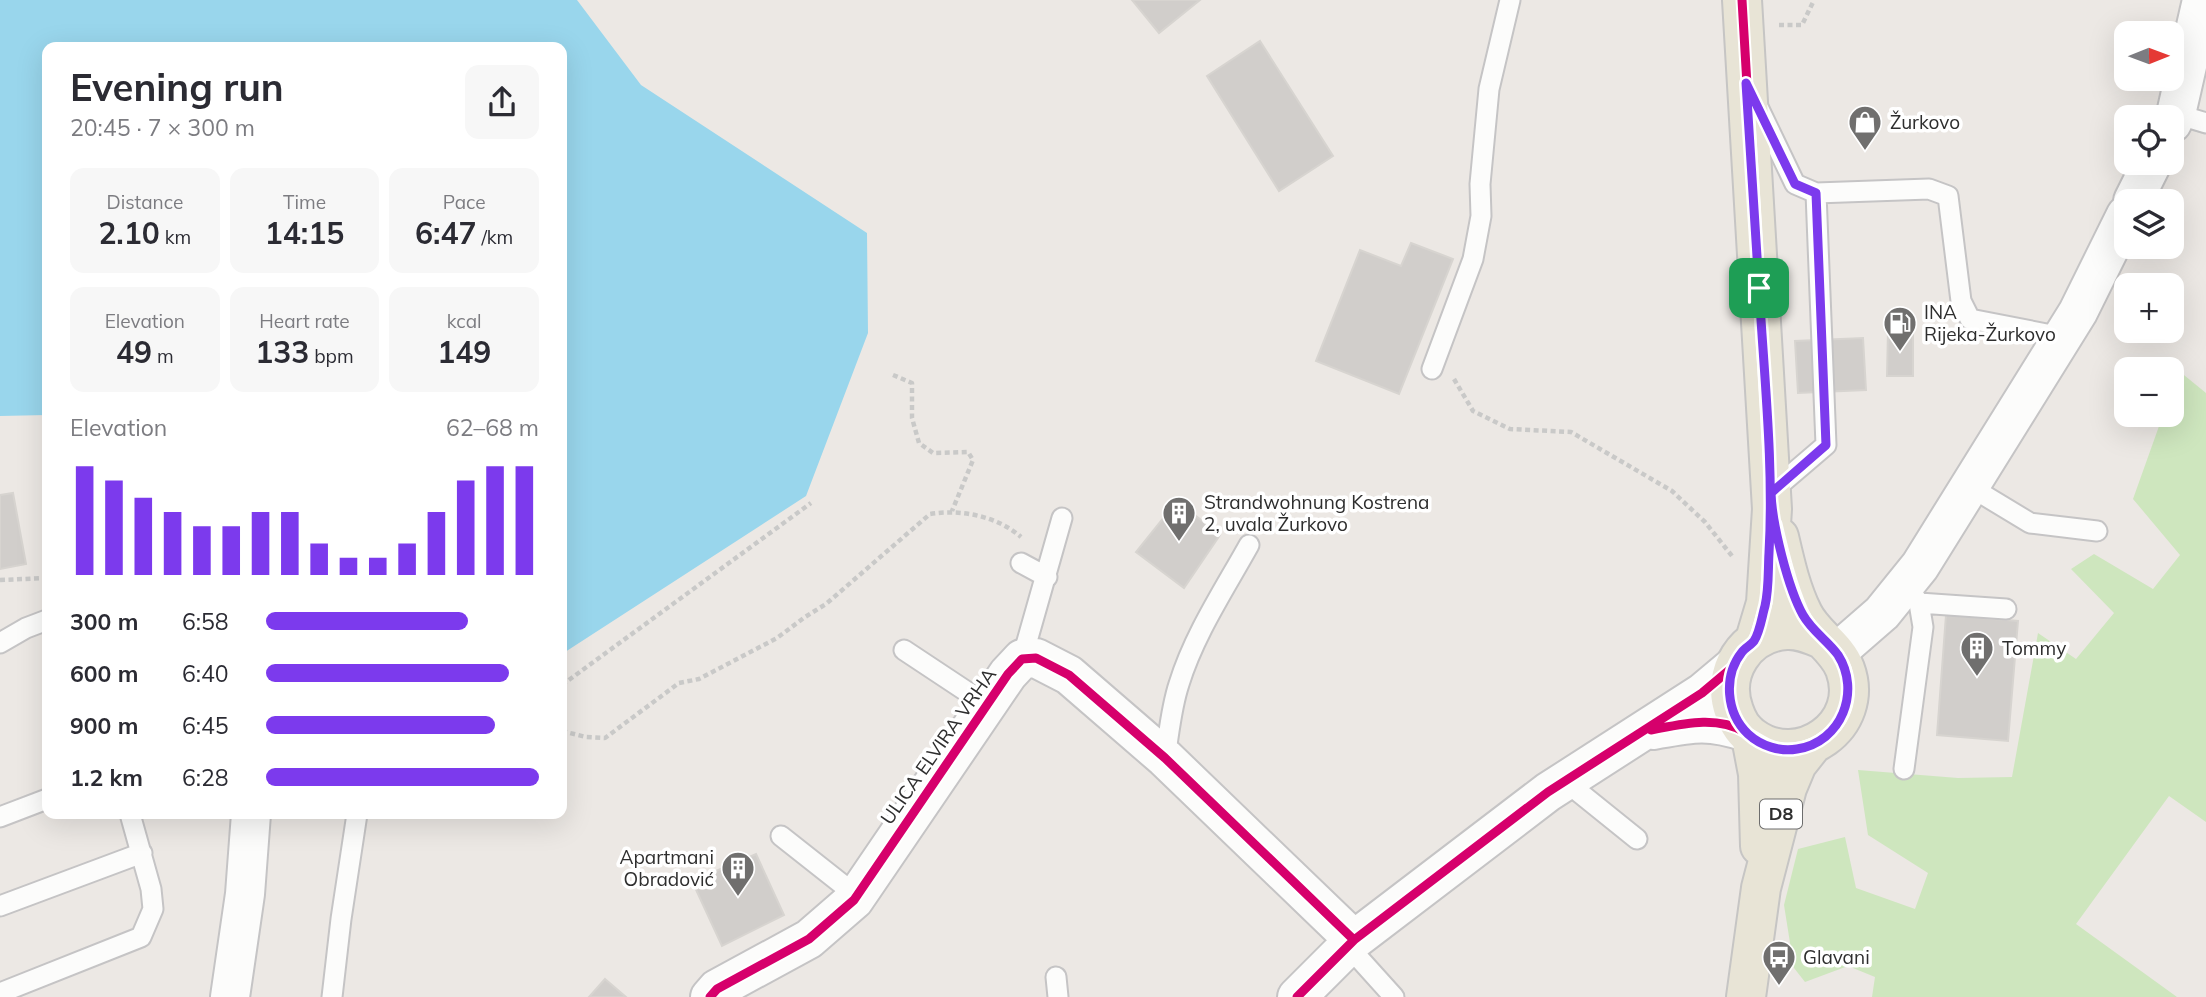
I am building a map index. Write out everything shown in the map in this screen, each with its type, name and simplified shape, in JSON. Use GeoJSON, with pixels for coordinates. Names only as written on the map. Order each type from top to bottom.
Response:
{"type":"FeatureCollection","features":[{"type":"Feature","properties":{"kind":"main road","name":"D8"},"geometry":{"type":"LineString","coordinates":[[1742,0],[1771,501],[1766,603],[1729,684],[1730,702],[1736,718],[1749,734],[1758,774],[1761,888]]}},
{"type":"Feature","properties":{"kind":"main road","name":"D8"},"geometry":{"type":"LineString","coordinates":[[1746,997],[1761,888],[1787,788],[1797,765],[1812,745],[1828,735],[1840,722],[1847,705],[1849,687],[1845,669],[1803,615],[1789,577],[1771,501]]}},
{"type":"Feature","properties":{"kind":"main road"},"geometry":{"type":"LineString","coordinates":[[1744,654],[1771,632],[1788,629],[1806,632],[1829,646]]}},
{"type":"Feature","properties":{"kind":"main road"},"geometry":{"type":"LineString","coordinates":[[1749,734],[1765,745],[1781,749],[1812,745]]}},
{"type":"Feature","properties":{"kind":"street"},"geometry":{"type":"LineString","coordinates":[[2185,120],[2202,0]]}},
{"type":"Feature","properties":{"kind":"street"},"geometry":{"type":"LineString","coordinates":[[1829,646],[1912,594],[1920,566],[2078,312],[2114,239]]}},
{"type":"Feature","properties":{"kind":"street"},"geometry":{"type":"LineString","coordinates":[[1297,997],[1351,943],[1565,780],[1702,693],[1744,654]]}},
{"type":"Feature","properties":{"kind":"street","name":"ULICA ELVIRA VRHA"},"geometry":{"type":"LineString","coordinates":[[710,997],[717,989],[809,939],[857,896],[1008,674],[1022,659],[1035,658],[1069,675],[1165,758],[1351,943]]}},
{"type":"Feature","properties":{"kind":"street"},"geometry":{"type":"LineString","coordinates":[[1641,732],[1696,722],[1722,724],[1749,734]]}},
{"type":"Feature","properties":{"kind":"street"},"geometry":{"type":"LineString","coordinates":[[230,997],[245,894],[251,819]]}},
{"type":"Feature","properties":{"kind":"lane"},"geometry":{"type":"LineString","coordinates":[[1432,369],[1473,259],[1481,216],[1480,184],[1489,89],[1510,0]]}},
{"type":"Feature","properties":{"kind":"lane"},"geometry":{"type":"LineString","coordinates":[[1746,83],[1795,184],[1816,193],[1928,189],[1948,196],[1961,300],[1970,319],[2062,337]]}},
{"type":"Feature","properties":{"kind":"lane"},"geometry":{"type":"LineString","coordinates":[[1771,501],[1826,445],[1816,193]]}},
{"type":"Feature","properties":{"kind":"lane"},"geometry":{"type":"LineString","coordinates":[[1969,486],[2030,523],[2096,531]]}},
{"type":"Feature","properties":{"kind":"lane"},"geometry":{"type":"LineString","coordinates":[[1022,659],[1062,519]]}},
{"type":"Feature","properties":{"kind":"lane"},"geometry":{"type":"LineString","coordinates":[[1165,758],[1178,687],[1187,662],[1201,629],[1249,545]]}},
{"type":"Feature","properties":{"kind":"lane"},"geometry":{"type":"LineString","coordinates":[[1021,563],[1049,569]]}},
{"type":"Feature","properties":{"kind":"lane"},"geometry":{"type":"LineString","coordinates":[[1904,769],[1923,627],[1912,594],[2006,609]]}},
{"type":"Feature","properties":{"kind":"lane"},"geometry":{"type":"LineString","coordinates":[[0,643],[42,622]]}},
{"type":"Feature","properties":{"kind":"lane"},"geometry":{"type":"LineString","coordinates":[[0,630],[26,628]]}},
{"type":"Feature","properties":{"kind":"lane"},"geometry":{"type":"LineString","coordinates":[[904,649],[988,705]]}},
{"type":"Feature","properties":{"kind":"lane"},"geometry":{"type":"LineString","coordinates":[[1565,780],[1637,839]]}},
{"type":"Feature","properties":{"kind":"lane"},"geometry":{"type":"LineString","coordinates":[[0,817],[42,802]]}},
{"type":"Feature","properties":{"kind":"lane"},"geometry":{"type":"LineString","coordinates":[[0,993],[141,937],[153,909],[151,888],[132,819]]}},
{"type":"Feature","properties":{"kind":"lane"},"geometry":{"type":"LineString","coordinates":[[332,997],[356,819]]}},
{"type":"Feature","properties":{"kind":"lane"},"geometry":{"type":"LineString","coordinates":[[780,836],[857,896]]}},
{"type":"Feature","properties":{"kind":"lane"},"geometry":{"type":"LineString","coordinates":[[0,906],[142,853]]}},
{"type":"Feature","properties":{"kind":"lane"},"geometry":{"type":"LineString","coordinates":[[1351,943],[1394,997]]}},
{"type":"Feature","properties":{"kind":"lane"},"geometry":{"type":"LineString","coordinates":[[1056,977],[1058,997]]}},
{"type":"Feature","properties":{"kind":"path"},"geometry":{"type":"LineString","coordinates":[[1774,25],[1802,25],[1815,0]]}},
{"type":"Feature","properties":{"kind":"path"},"geometry":{"type":"LineString","coordinates":[[1432,369],[1453,377],[1473,411],[1510,429],[1571,432],[1672,491],[1705,522],[1735,559]]}},
{"type":"Feature","properties":{"kind":"path"},"geometry":{"type":"LineString","coordinates":[[893,375],[912,383],[912,418],[919,443],[933,453],[968,452],[973,460],[952,511]]}},
{"type":"Feature","properties":{"kind":"path"},"geometry":{"type":"LineString","coordinates":[[567,681],[811,503]]}},
{"type":"Feature","properties":{"kind":"path"},"geometry":{"type":"LineString","coordinates":[[567,732],[605,738],[679,683],[699,679],[777,638],[827,604],[930,514],[952,511],[980,516],[1011,528],[1049,569]]}},
{"type":"Feature","properties":{"kind":"path"},"geometry":{"type":"LineString","coordinates":[[0,580],[42,578]]}},
{"type":"Feature","properties":{"kind":"green space"},"geometry":{"type":"Polygon","coordinates":[[[2184,375],[2206,393],[2206,822],[2169,796],[2076,924],[2177,997],[1872,997],[1875,977],[1848,966],[1805,982],[1794,968],[1784,905],[1798,849],[1845,837],[1856,888],[1915,909],[1928,873],[1868,835],[1858,770],[1958,778],[2012,777],[2038,633],[2076,659],[2114,613],[2071,569],[2094,554],[2153,589],[2180,555],[2133,499],[2159,427],[2184,427],[2184,375]]]}},
{"type":"Feature","properties":{"kind":"water"},"geometry":{"type":"Polygon","coordinates":[[[0,0],[577,0],[641,85],[867,233],[868,333],[806,496],[567,651],[567,42],[42,42],[42,415],[0,416],[0,0]]]}},
{"type":"Feature","properties":{"kind":"building"},"geometry":{"type":"Polygon","coordinates":[[[1132,0],[1200,0],[1159,33],[1132,0]]]}},
{"type":"Feature","properties":{"kind":"building"},"geometry":{"type":"Polygon","coordinates":[[[1260,41],[1333,156],[1279,191],[1207,76],[1260,41]]]}},
{"type":"Feature","properties":{"kind":"building"},"geometry":{"type":"Polygon","coordinates":[[[1411,243],[1453,259],[1399,394],[1316,361],[1360,250],[1401,266],[1411,243]]]}},
{"type":"Feature","properties":{"kind":"building","name":"INA Rijeka-Žurkovo"},"geometry":{"type":"Polygon","coordinates":[[[1888,330],[1913,330],[1913,376],[1887,376],[1888,330]]]}},
{"type":"Feature","properties":{"kind":"building"},"geometry":{"type":"Polygon","coordinates":[[[1863,338],[1866,390],[1798,393],[1795,341],[1863,338]]]}},
{"type":"Feature","properties":{"kind":"building"},"geometry":{"type":"Polygon","coordinates":[[[13,493],[26,564],[0,569],[0,495],[13,493]]]}},
{"type":"Feature","properties":{"kind":"building","name":"Strandwohnung Kostrena 2, uvala Žurkovo"},"geometry":{"type":"Polygon","coordinates":[[[1177,501],[1220,535],[1184,588],[1136,552],[1177,501]]]}},
{"type":"Feature","properties":{"kind":"building","name":"Tommy"},"geometry":{"type":"Polygon","coordinates":[[[1946,615],[2018,621],[2008,741],[1937,735],[1946,615]]]}},
{"type":"Feature","properties":{"kind":"building","name":"Apartmani Obradović"},"geometry":{"type":"Polygon","coordinates":[[[756,854],[784,915],[722,946],[692,881],[756,854]]]}},
{"type":"Feature","properties":{"kind":"building"},"geometry":{"type":"Polygon","coordinates":[[[605,979],[626,997],[589,997],[605,979]]]}},
{"type":"Feature","properties":{"kind":"cycle path"},"geometry":{"type":"LineString","coordinates":[[1297,997],[1354,940],[1548,792],[1702,693],[1733,667],[1742,652],[1755,640],[1766,603],[1772,509],[1742,0]]}},
{"type":"Feature","properties":{"kind":"cycle path"},"geometry":{"type":"LineString","coordinates":[[1651,730],[1711,722],[1734,727],[1773,747],[1792,749],[1819,741],[1841,719],[1848,700],[1846,670],[1842,660],[1813,628],[1802,611],[1790,579],[1776,524]]}},
{"type":"Feature","properties":{"kind":"cycle path"},"geometry":{"type":"LineString","coordinates":[[710,997],[717,989],[809,939],[854,900],[1008,674],[1022,659],[1036,658],[1069,675],[1165,758],[1354,940]]}},
{"type":"Feature","properties":{"kind":"place","name":"Žurkovo"},"geometry":{"type":"Point","coordinates":[1865,152]}},
{"type":"Feature","properties":{"kind":"place","name":"INA Rijeka-Žurkovo"},"geometry":{"type":"Point","coordinates":[1900,353]}},
{"type":"Feature","properties":{"kind":"place","name":"Strandwohnung Kostrena 2, uvala Žurkovo"},"geometry":{"type":"Point","coordinates":[1179,543]}},
{"type":"Feature","properties":{"kind":"place","name":"Tommy"},"geometry":{"type":"Point","coordinates":[1977,678]}},
{"type":"Feature","properties":{"kind":"place","name":"Apartmani Obradović"},"geometry":{"type":"Point","coordinates":[738,898]}},
{"type":"Feature","properties":{"kind":"place","name":"Glavani"},"geometry":{"type":"Point","coordinates":[1779,987]}},
{"type":"Feature","properties":{"kind":"route"},"geometry":{"type":"LineString","coordinates":[[1759,288],[1746,83],[1795,184],[1816,193],[1826,445],[1771,493],[1772,509],[1789,577],[1803,615],[1836,653],[1845,669],[1849,687],[1847,705],[1840,722],[1828,735],[1812,745],[1797,749],[1765,745],[1751,737],[1736,718],[1730,702],[1729,684],[1733,667],[1742,652],[1755,640],[1766,603],[1772,509],[1759,288]]}}]}
